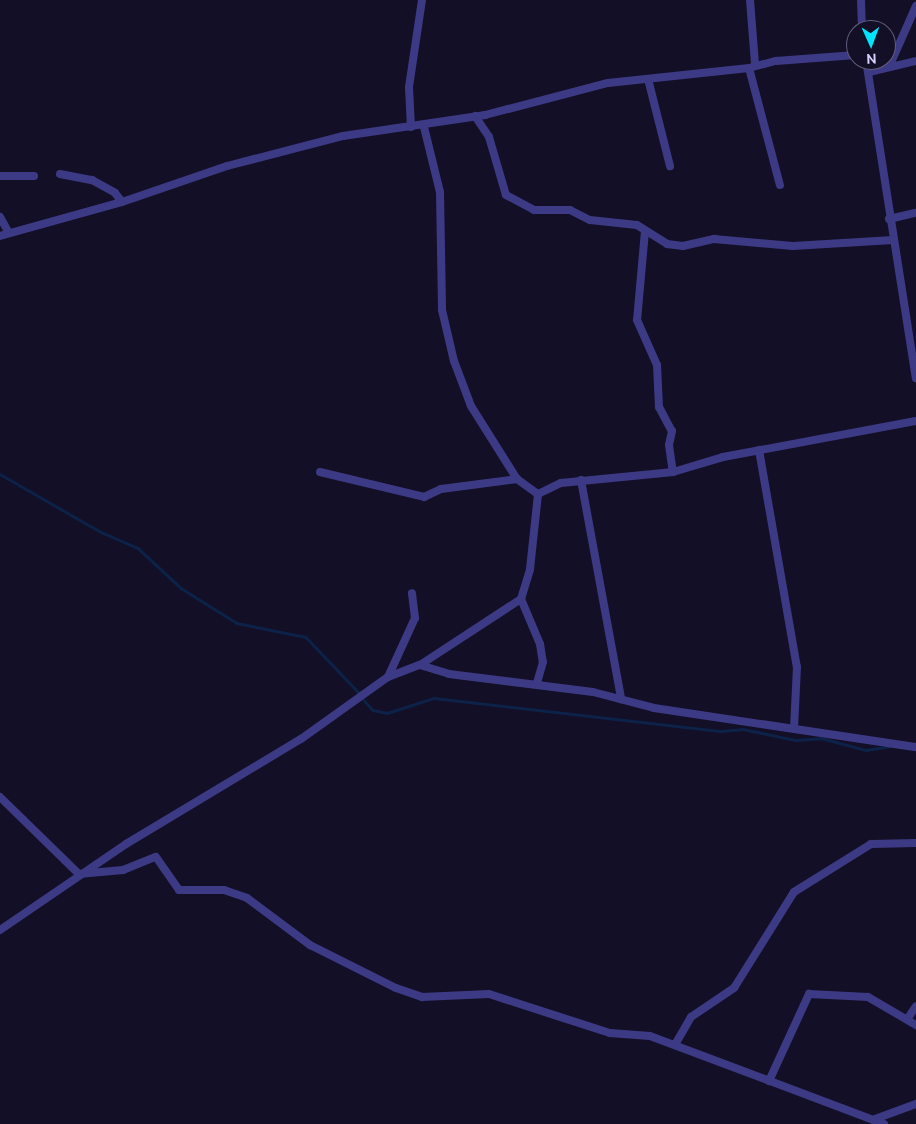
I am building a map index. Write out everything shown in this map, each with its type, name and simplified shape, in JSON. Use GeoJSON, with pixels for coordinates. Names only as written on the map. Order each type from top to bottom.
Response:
{"type":"FeatureCollection","features":[{"type":"Feature","properties":{"kind":"street"},"geometry":{"type":"LineString","coordinates":[[411,127],[408,86],[422,0]]}},
{"type":"Feature","properties":{"kind":"street"},"geometry":{"type":"LineString","coordinates":[[750,0],[752,66],[780,185]]}},
{"type":"Feature","properties":{"kind":"street"},"geometry":{"type":"LineString","coordinates":[[861,0],[862,20]]}},
{"type":"Feature","properties":{"kind":"street"},"geometry":{"type":"LineString","coordinates":[[896,51],[916,6]]}},
{"type":"Feature","properties":{"kind":"street"},"geometry":{"type":"LineString","coordinates":[[0,236],[122,202],[227,166],[343,136],[424,127],[475,116],[567,91],[648,79],[846,56]]}},
{"type":"Feature","properties":{"kind":"street"},"geometry":{"type":"LineString","coordinates":[[896,65],[916,61]]}},
{"type":"Feature","properties":{"kind":"street"},"geometry":{"type":"LineString","coordinates":[[877,70],[869,72],[889,219],[916,378]]}},
{"type":"Feature","properties":{"kind":"street"},"geometry":{"type":"LineString","coordinates":[[648,79],[670,166]]}},
{"type":"Feature","properties":{"kind":"street"},"geometry":{"type":"LineString","coordinates":[[475,116],[489,137],[506,195],[521,205],[534,210],[570,210],[590,220],[619,221],[645,231],[667,244],[682,246],[714,239],[802,246],[893,240]]}},
{"type":"Feature","properties":{"kind":"street"},"geometry":{"type":"LineString","coordinates":[[424,127],[440,192],[442,310],[454,361],[471,406],[517,479],[538,494]]}},
{"type":"Feature","properties":{"kind":"street"},"geometry":{"type":"LineString","coordinates":[[60,174],[92,180],[122,202]]}},
{"type":"Feature","properties":{"kind":"street"},"geometry":{"type":"LineString","coordinates":[[0,176],[34,176]]}},
{"type":"Feature","properties":{"kind":"street"},"geometry":{"type":"LineString","coordinates":[[889,219],[916,213]]}},
{"type":"Feature","properties":{"kind":"street"},"geometry":{"type":"LineString","coordinates":[[0,217],[9,233]]}},
{"type":"Feature","properties":{"kind":"street"},"geometry":{"type":"LineString","coordinates":[[645,231],[637,320],[657,365],[659,406],[672,431],[669,446],[673,472]]}},
{"type":"Feature","properties":{"kind":"street"},"geometry":{"type":"LineString","coordinates":[[538,494],[581,480],[673,472],[759,450],[916,421]]}},
{"type":"Feature","properties":{"kind":"street"},"geometry":{"type":"LineString","coordinates":[[759,450],[797,667],[794,729]]}},
{"type":"Feature","properties":{"kind":"street"},"geometry":{"type":"LineString","coordinates":[[320,472],[424,497],[441,489],[517,479]]}},
{"type":"Feature","properties":{"kind":"street"},"geometry":{"type":"LineString","coordinates":[[581,480],[621,700]]}},
{"type":"Feature","properties":{"kind":"street"},"geometry":{"type":"LineString","coordinates":[[537,683],[543,662],[540,644],[521,599],[530,569],[538,494]]}},
{"type":"Feature","properties":{"kind":"street"},"geometry":{"type":"LineString","coordinates":[[388,677],[415,618],[412,592]]}},
{"type":"Feature","properties":{"kind":"street"},"geometry":{"type":"LineString","coordinates":[[0,930],[79,874],[181,809],[262,765],[388,677],[420,665],[521,599]]}},
{"type":"Feature","properties":{"kind":"street"},"geometry":{"type":"LineString","coordinates":[[420,665],[449,674],[537,683],[621,700],[794,729],[916,746]]}},
{"type":"Feature","properties":{"kind":"street"},"geometry":{"type":"LineString","coordinates":[[0,797],[79,874],[123,870],[156,857],[179,890],[224,890],[248,898],[310,944],[396,988],[422,996],[489,994],[600,1030],[676,1044],[884,1124]]}},
{"type":"Feature","properties":{"kind":"street"},"geometry":{"type":"LineString","coordinates":[[676,1044],[691,1017],[734,988],[794,892],[871,844],[916,843]]}},
{"type":"Feature","properties":{"kind":"street"},"geometry":{"type":"LineString","coordinates":[[769,1081],[809,994],[868,997],[908,1018],[916,1025]]}},
{"type":"Feature","properties":{"kind":"street"},"geometry":{"type":"LineString","coordinates":[[908,1018],[916,1006]]}},
{"type":"Feature","properties":{"kind":"street"},"geometry":{"type":"LineString","coordinates":[[875,1119],[916,1104]]}},
{"type":"Feature","properties":{"kind":"waterway"},"geometry":{"type":"LineString","coordinates":[[0,474],[101,532],[138,548],[181,588],[237,623],[306,637],[360,694]]}},
{"type":"Feature","properties":{"kind":"waterway"},"geometry":{"type":"LineString","coordinates":[[364,700],[373,710],[387,713],[434,698],[721,731],[743,729],[795,740],[821,738],[866,750],[890,746]]}}]}
